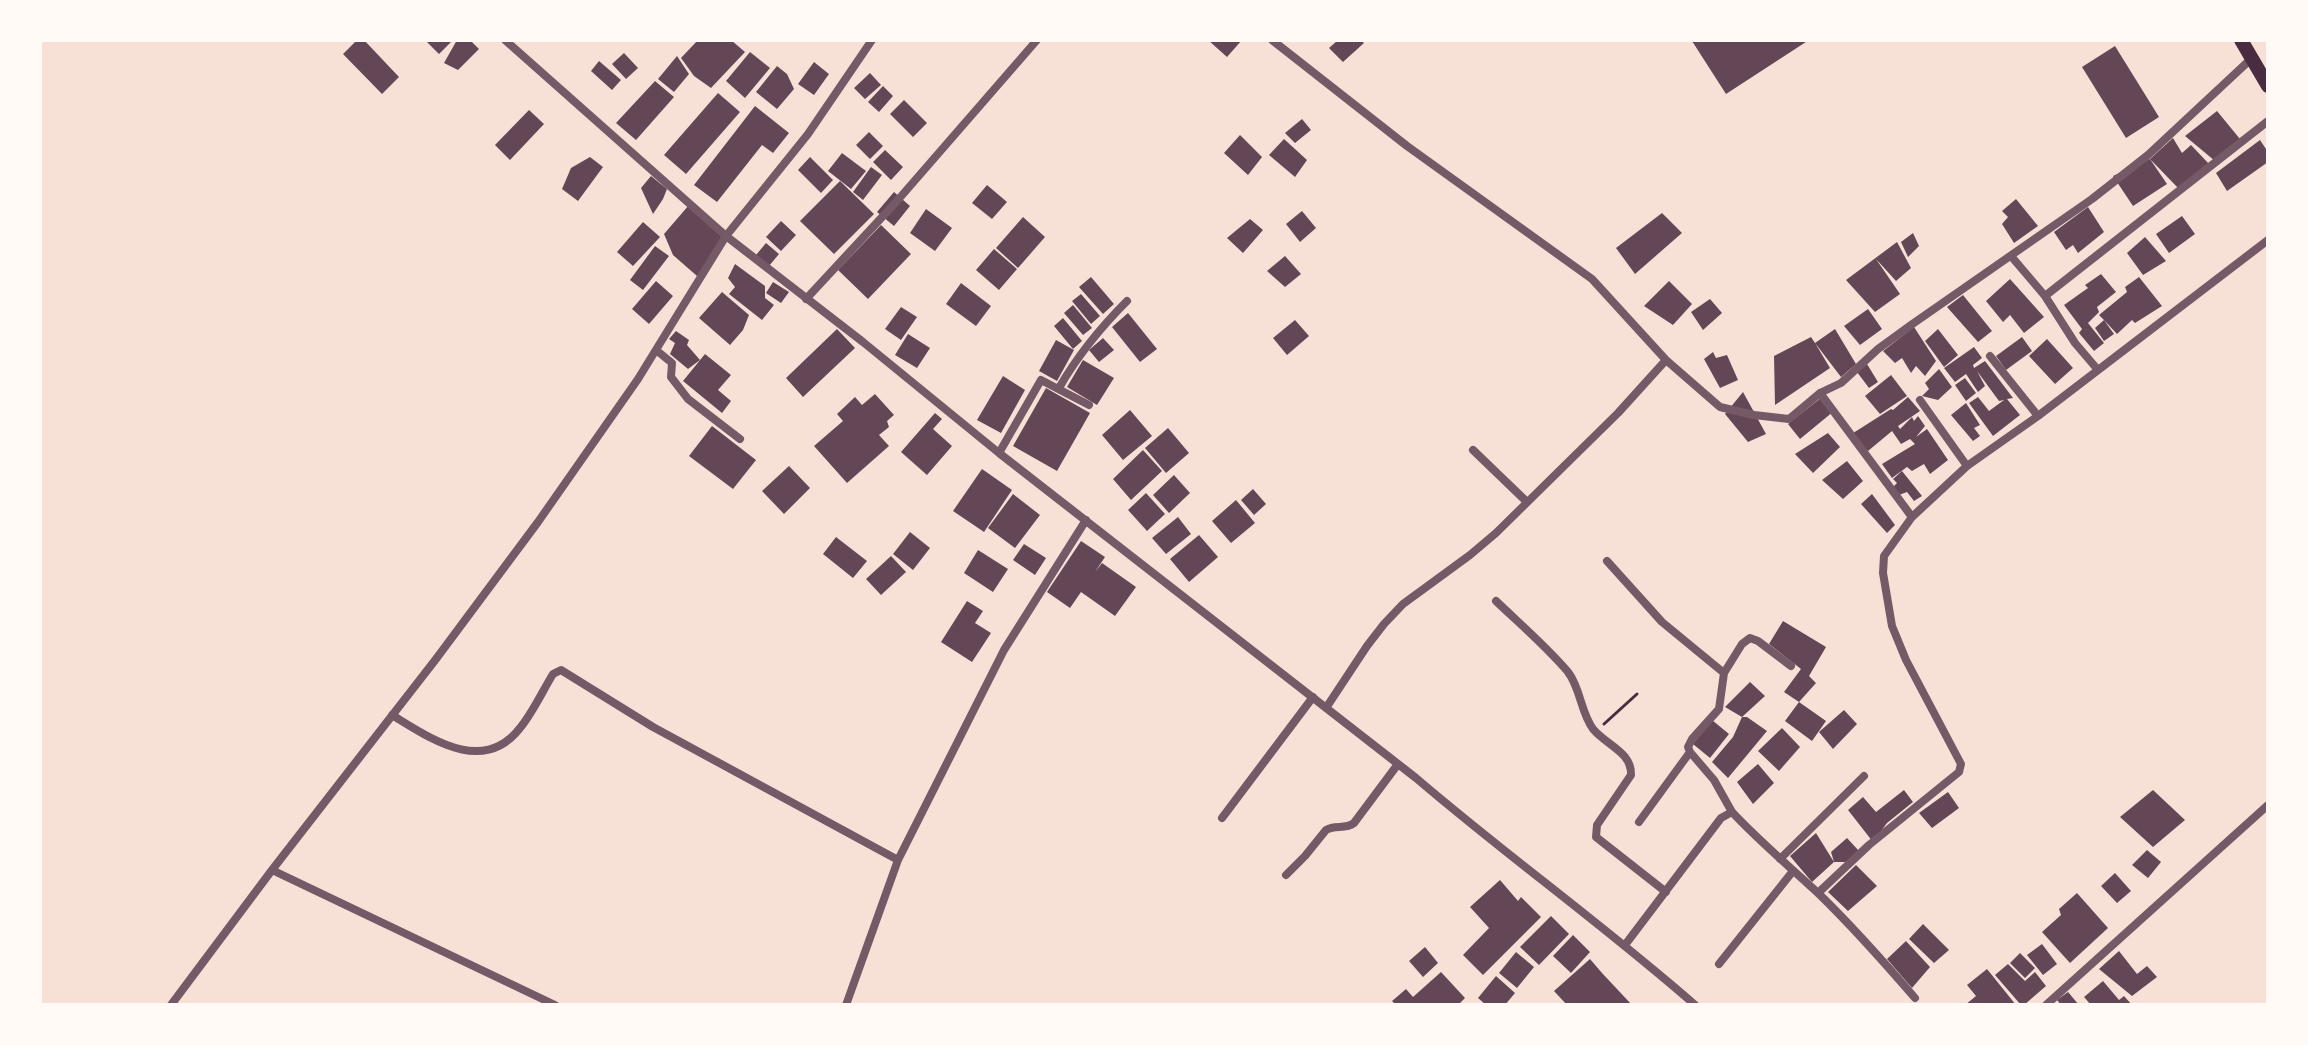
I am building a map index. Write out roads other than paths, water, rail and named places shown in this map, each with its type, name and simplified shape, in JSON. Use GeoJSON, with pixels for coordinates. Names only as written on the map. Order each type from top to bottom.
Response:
{"type":"FeatureCollection","features":[{"type":"Feature","properties":{"kind":"main road"},"geometry":{"type":"LineString","coordinates":[[2241,40],[2268,86]]}},
{"type":"Feature","properties":{"kind":"street"},"geometry":{"type":"LineString","coordinates":[[505,40],[726,236],[1398,764],[1625,945],[1695,1005]]}},
{"type":"Feature","properties":{"kind":"street"},"geometry":{"type":"LineString","coordinates":[[171,1005],[529,533],[638,379],[726,236],[808,134],[872,40]]}},
{"type":"Feature","properties":{"kind":"street"},"geometry":{"type":"LineString","coordinates":[[806,299],[897,201],[1037,40]]}},
{"type":"Feature","properties":{"kind":"street"},"geometry":{"type":"LineString","coordinates":[[1272,40],[1407,146],[1592,279],[1666,360],[1720,407],[1789,419],[1820,393],[1841,383],[1878,349],[2092,199],[2148,155],[2252,58]]}},
{"type":"Feature","properties":{"kind":"street"},"geometry":{"type":"LineString","coordinates":[[2045,296],[2268,121]]}},
{"type":"Feature","properties":{"kind":"street"},"geometry":{"type":"LineString","coordinates":[[1818,893],[1869,845],[1959,772],[1961,764],[1906,660],[1892,626],[1883,573],[1884,556],[1912,517],[1967,466],[2038,416],[2268,240]]}},
{"type":"Feature","properties":{"kind":"street"},"geometry":{"type":"LineString","coordinates":[[2011,256],[2045,296],[2075,343],[2098,370]]}},
{"type":"Feature","properties":{"kind":"street"},"geometry":{"type":"LineString","coordinates":[[1059,388],[1077,357],[1127,301]]}},
{"type":"Feature","properties":{"kind":"street"},"geometry":{"type":"LineString","coordinates":[[656,350],[672,363],[671,377],[688,399],[740,439]]}},
{"type":"Feature","properties":{"kind":"street"},"geometry":{"type":"LineString","coordinates":[[1990,356],[2038,416]]}},
{"type":"Feature","properties":{"kind":"street"},"geometry":{"type":"LineString","coordinates":[[1326,708],[1367,646],[1403,604],[1479,547],[1618,413],[1666,360]]}},
{"type":"Feature","properties":{"kind":"street"},"geometry":{"type":"LineString","coordinates":[[999,453],[1041,380],[1089,405]]}},
{"type":"Feature","properties":{"kind":"street"},"geometry":{"type":"LineString","coordinates":[[1820,393],[1912,517]]}},
{"type":"Feature","properties":{"kind":"street"},"geometry":{"type":"LineString","coordinates":[[1920,400],[1967,466]]}},
{"type":"Feature","properties":{"kind":"street"},"geometry":{"type":"LineString","coordinates":[[1473,450],[1527,502]]}},
{"type":"Feature","properties":{"kind":"street"},"geometry":{"type":"LineString","coordinates":[[846,1005],[898,860],[1004,650],[1086,520]]}},
{"type":"Feature","properties":{"kind":"street"},"geometry":{"type":"LineString","coordinates":[[1607,561],[1662,622],[1724,673]]}},
{"type":"Feature","properties":{"kind":"street"},"geometry":{"type":"LineString","coordinates":[[1496,601],[1567,672],[1578,688],[1582,707],[1595,731],[1627,758],[1631,775],[1597,825],[1596,837],[1666,892]]}},
{"type":"Feature","properties":{"kind":"street"},"geometry":{"type":"LineString","coordinates":[[1791,666],[1758,641],[1750,638],[1742,644],[1724,673],[1719,709],[1688,747],[1714,780],[1732,812],[1818,893],[1874,950],[1915,998]]}},
{"type":"Feature","properties":{"kind":"street"},"geometry":{"type":"LineString","coordinates":[[392,715],[455,750],[477,751],[500,746],[518,731],[553,674],[561,670],[653,727],[898,860]]}},
{"type":"Feature","properties":{"kind":"street"},"geometry":{"type":"LineString","coordinates":[[1222,818],[1313,697]]}},
{"type":"Feature","properties":{"kind":"street"},"geometry":{"type":"LineString","coordinates":[[1639,822],[1690,752]]}},
{"type":"Feature","properties":{"kind":"street"},"geometry":{"type":"LineString","coordinates":[[1286,875],[1326,830],[1354,823],[1398,764]]}},
{"type":"Feature","properties":{"kind":"street"},"geometry":{"type":"LineString","coordinates":[[1780,859],[1864,776]]}},
{"type":"Feature","properties":{"kind":"street"},"geometry":{"type":"LineString","coordinates":[[2046,1005],[2268,805]]}},
{"type":"Feature","properties":{"kind":"street"},"geometry":{"type":"LineString","coordinates":[[1625,945],[1721,818],[1732,812]]}},
{"type":"Feature","properties":{"kind":"street"},"geometry":{"type":"LineString","coordinates":[[272,870],[555,1005]]}},
{"type":"Feature","properties":{"kind":"street"},"geometry":{"type":"LineString","coordinates":[[1719,964],[1793,871]]}}]}
